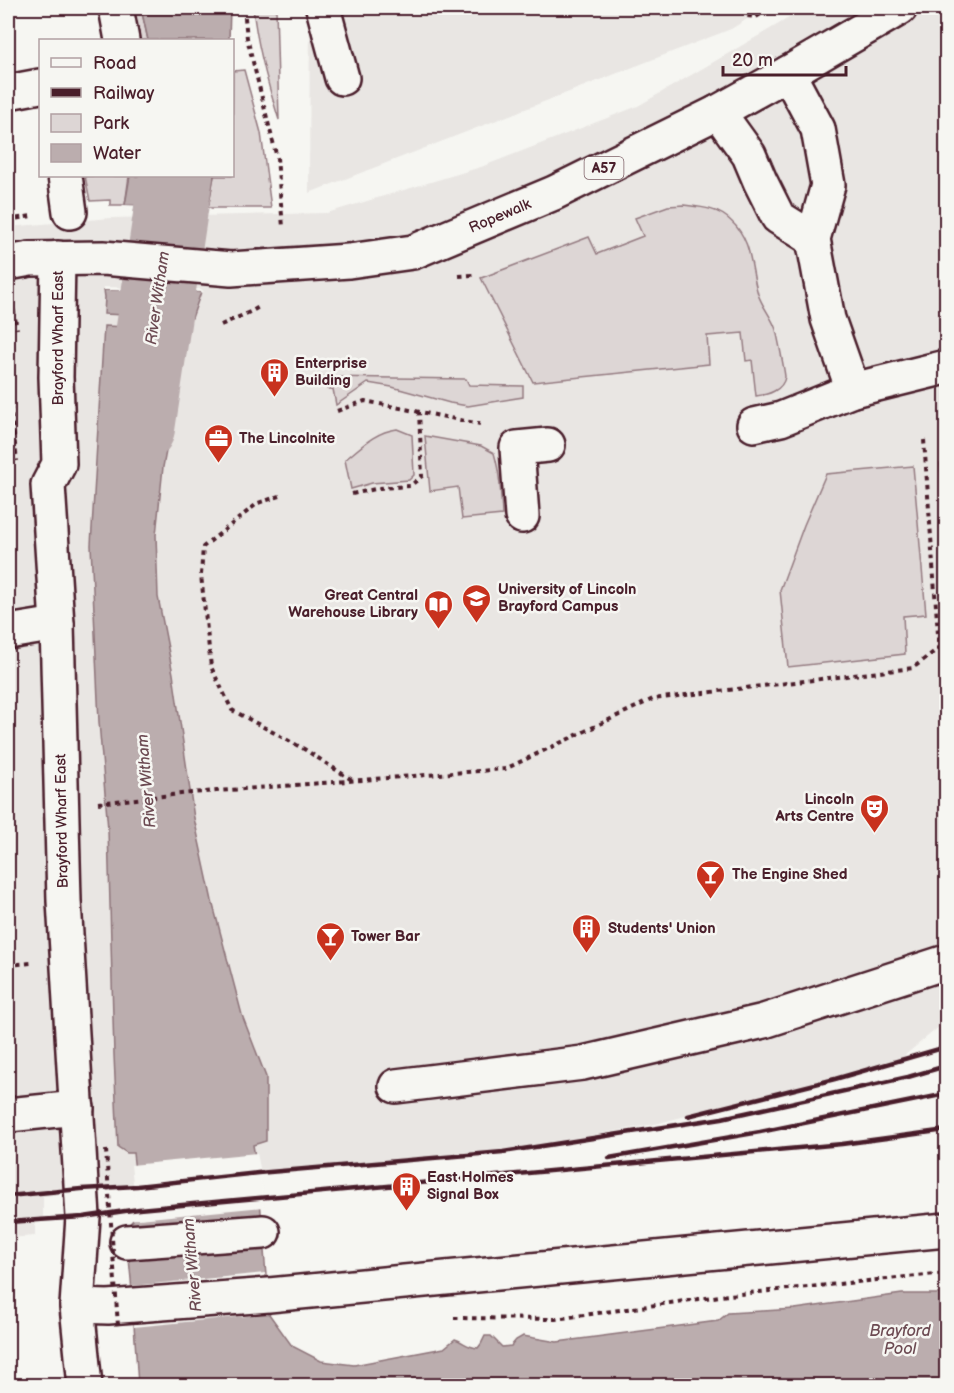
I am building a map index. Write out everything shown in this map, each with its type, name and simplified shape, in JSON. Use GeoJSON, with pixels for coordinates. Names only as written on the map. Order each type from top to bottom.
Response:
{"type":"FeatureCollection","features":[{"type":"Feature","properties":{"kind":"street"},"geometry":{"type":"LineString","coordinates":[[116,8],[122,39]]}},
{"type":"Feature","properties":{"kind":"street"},"geometry":{"type":"LineString","coordinates":[[323,8],[342,78]]}},
{"type":"Feature","properties":{"kind":"street","name":"Ropewalk"},"geometry":{"type":"LineString","coordinates":[[58,258],[103,258],[231,269],[349,261],[413,252],[554,193],[718,112],[900,8]]}},
{"type":"Feature","properties":{"kind":"street"},"geometry":{"type":"LineString","coordinates":[[788,73],[818,129],[828,185],[813,239],[828,319],[854,390]]}},
{"type":"Feature","properties":{"kind":"street"},"geometry":{"type":"LineString","coordinates":[[8,92],[39,86]]}},
{"type":"Feature","properties":{"kind":"street"},"geometry":{"type":"LineString","coordinates":[[718,112],[749,155],[778,217],[813,239]]}},
{"type":"Feature","properties":{"kind":"street"},"geometry":{"type":"LineString","coordinates":[[65,177],[70,212]]}},
{"type":"Feature","properties":{"kind":"street","name":"A57"},"geometry":{"type":"LineString","coordinates":[[8,263],[58,258]]}},
{"type":"Feature","properties":{"kind":"street","name":"Brayford Wharf East"},"geometry":{"type":"LineString","coordinates":[[58,258],[56,377],[59,464],[48,485],[57,624],[64,901],[83,1216],[77,1306],[85,1386]]}},
{"type":"Feature","properties":{"kind":"street"},"geometry":{"type":"LineString","coordinates":[[754,425],[781,419],[854,390],[946,367]]}},
{"type":"Feature","properties":{"kind":"street"},"geometry":{"type":"LineString","coordinates":[[522,516],[517,448],[548,445]]}},
{"type":"Feature","properties":{"kind":"street"},"geometry":{"type":"LineString","coordinates":[[8,632],[57,624]]}},
{"type":"Feature","properties":{"kind":"street"},"geometry":{"type":"LineString","coordinates":[[396,1086],[594,1061],[764,1021],[946,962]]}},
{"type":"Feature","properties":{"kind":"street"},"geometry":{"type":"LineString","coordinates":[[8,1115],[77,1108]]}},
{"type":"Feature","properties":{"kind":"street"},"geometry":{"type":"LineString","coordinates":[[77,1306],[108,1307],[125,1316],[269,1295],[946,1230]]}},
{"type":"Feature","properties":{"kind":"street"},"geometry":{"type":"LineString","coordinates":[[127,1242],[263,1232]]}},
{"type":"Feature","properties":{"kind":"path"},"geometry":{"type":"LineString","coordinates":[[244,8],[247,38],[254,70],[270,124],[277,158],[283,230]]}},
{"type":"Feature","properties":{"kind":"path"},"geometry":{"type":"LineString","coordinates":[[744,8],[747,16],[756,17],[771,8]]}},
{"type":"Feature","properties":{"kind":"path"},"geometry":{"type":"LineString","coordinates":[[221,325],[262,305]]}},
{"type":"Feature","properties":{"kind":"path"},"geometry":{"type":"LineString","coordinates":[[337,411],[365,401],[480,424]]}},
{"type":"Feature","properties":{"kind":"path"},"geometry":{"type":"LineString","coordinates":[[352,494],[380,488],[410,486],[422,476],[419,412]]}},
{"type":"Feature","properties":{"kind":"path"},"geometry":{"type":"LineString","coordinates":[[924,440],[939,648]]}},
{"type":"Feature","properties":{"kind":"path"},"geometry":{"type":"LineString","coordinates":[[280,496],[258,503],[203,547],[201,575],[211,667],[232,710],[304,749],[352,780]]}},
{"type":"Feature","properties":{"kind":"path"},"geometry":{"type":"LineString","coordinates":[[105,802],[191,792],[505,769],[653,699],[913,668],[939,648],[946,647]]}},
{"type":"Feature","properties":{"kind":"path"},"geometry":{"type":"LineString","coordinates":[[106,1150],[125,1316]]}},
{"type":"Feature","properties":{"kind":"path"},"geometry":{"type":"LineString","coordinates":[[448,1318],[555,1319],[720,1296],[946,1273]]}},
{"type":"Feature","properties":{"kind":"shaded area"},"geometry":{"type":"Polygon","coordinates":[[[310,8],[765,8],[731,29],[309,193],[310,8]]]}},
{"type":"Feature","properties":{"kind":"shaded area","name":"University of Lincoln Brayford Campus"},"geometry":{"type":"Polygon","coordinates":[[[806,8],[946,8],[946,1021],[898,1061],[655,1124],[503,1152],[43,1196],[43,1222],[35,1223],[35,1236],[8,1238],[8,227],[111,218],[327,213],[481,167],[638,106],[806,8]]]}},
{"type":"Feature","properties":{"kind":"green space"},"geometry":{"type":"Polygon","coordinates":[[[124,8],[141,8],[148,39],[130,39],[124,8]]]}},
{"type":"Feature","properties":{"kind":"green space"},"geometry":{"type":"Polygon","coordinates":[[[253,8],[276,8],[279,120],[263,64],[253,8]]]}},
{"type":"Feature","properties":{"kind":"green space"},"geometry":{"type":"Polygon","coordinates":[[[244,70],[261,133],[271,208],[208,208],[214,177],[234,177],[234,71],[244,70]]]}},
{"type":"Feature","properties":{"kind":"green space"},"geometry":{"type":"Polygon","coordinates":[[[85,177],[129,177],[125,205],[110,205],[110,200],[90,201],[85,177]]]}},
{"type":"Feature","properties":{"kind":"green space"},"geometry":{"type":"Polygon","coordinates":[[[684,205],[721,213],[731,221],[743,237],[750,255],[758,294],[776,330],[784,382],[770,393],[756,396],[752,360],[746,361],[743,333],[707,336],[709,364],[533,382],[481,278],[589,237],[597,254],[643,236],[635,218],[668,206],[684,205]]]}},
{"type":"Feature","properties":{"kind":"green space"},"geometry":{"type":"Polygon","coordinates":[[[324,377],[466,379],[469,385],[523,386],[523,397],[468,406],[368,383],[336,405],[333,389],[327,389],[324,377]]]}},
{"type":"Feature","properties":{"kind":"green space"},"geometry":{"type":"Polygon","coordinates":[[[397,429],[412,435],[414,475],[409,480],[372,483],[351,489],[345,460],[375,436],[397,429]]]}},
{"type":"Feature","properties":{"kind":"green space"},"geometry":{"type":"Polygon","coordinates":[[[425,436],[481,446],[494,453],[501,491],[502,515],[462,519],[458,487],[430,491],[425,436]]]}},
{"type":"Feature","properties":{"kind":"green space"},"geometry":{"type":"Polygon","coordinates":[[[946,463],[946,536],[940,464],[946,463]]]}},
{"type":"Feature","properties":{"kind":"green space"},"geometry":{"type":"Polygon","coordinates":[[[913,466],[926,614],[903,616],[905,654],[788,667],[780,590],[826,474],[913,466]]]}},
{"type":"Feature","properties":{"kind":"water"},"geometry":{"type":"Polygon","coordinates":[[[141,8],[230,8],[229,39],[148,39],[141,8]]]}},
{"type":"Feature","properties":{"kind":"water"},"geometry":{"type":"Polygon","coordinates":[[[130,177],[214,177],[208,208],[125,205],[130,177]]]}},
{"type":"Feature","properties":{"kind":"water"},"geometry":{"type":"Polygon","coordinates":[[[104,290],[201,292],[192,318],[104,314],[104,290]]]}},
{"type":"Feature","properties":{"kind":"water","name":"Brayford Pool"},"geometry":{"type":"Polygon","coordinates":[[[104,326],[189,329],[163,467],[156,535],[158,597],[173,674],[194,818],[212,901],[242,1015],[266,1077],[266,1141],[253,1145],[258,1174],[269,1314],[292,1346],[321,1361],[354,1365],[444,1348],[455,1339],[478,1348],[485,1336],[491,1336],[502,1347],[511,1346],[523,1336],[557,1342],[718,1321],[728,1313],[795,1309],[902,1294],[946,1294],[946,1385],[138,1385],[126,1228],[134,1219],[140,1218],[133,1153],[127,1153],[118,1147],[108,829],[99,722],[91,545],[104,326]]]}},
{"type":"Feature","properties":{"kind":"pier"},"geometry":{"type":"Polygon","coordinates":[[[122,205],[211,208],[208,211],[125,208],[122,205]]]}},
{"type":"Feature","properties":{"kind":"pier"},"geometry":{"type":"Polygon","coordinates":[[[103,287],[201,289],[204,292],[104,290],[103,287]]]}},
{"type":"Feature","properties":{"kind":"pier"},"geometry":{"type":"Polygon","coordinates":[[[257,1153],[264,1207],[129,1220],[137,1216],[131,1165],[257,1153]]]}},
{"type":"Feature","properties":{"kind":"pier"},"geometry":{"type":"Polygon","coordinates":[[[265,1273],[269,1314],[134,1327],[130,1286],[265,1273]]]}},
{"type":"Feature","properties":{"kind":"waterway","name":"River Witham"},"geometry":{"type":"LineString","coordinates":[[138,428],[176,177]]}},
{"type":"Feature","properties":{"kind":"railway"},"geometry":{"type":"LineString","coordinates":[[688,1116],[835,1079],[946,1047]]}},
{"type":"Feature","properties":{"kind":"railway"},"geometry":{"type":"LineString","coordinates":[[8,1196],[503,1152],[722,1118],[908,1077],[946,1066]]}},
{"type":"Feature","properties":{"kind":"railway"},"geometry":{"type":"LineString","coordinates":[[609,1158],[760,1132],[946,1094]]}},
{"type":"Feature","properties":{"kind":"railway"},"geometry":{"type":"LineString","coordinates":[[8,1222],[83,1217],[139,1209],[842,1144],[946,1130]]}},
{"type":"Feature","properties":{"kind":"place","name":"Enterprise Building"},"geometry":{"type":"Point","coordinates":[274,398]}},
{"type":"Feature","properties":{"kind":"place","name":"The Lincolnite"},"geometry":{"type":"Point","coordinates":[218,464]}},
{"type":"Feature","properties":{"kind":"place","name":"University of Lincoln Brayford Campus"},"geometry":{"type":"Point","coordinates":[477,624]}},
{"type":"Feature","properties":{"kind":"place","name":"Great Central Warehouse Library"},"geometry":{"type":"Point","coordinates":[439,630]}},
{"type":"Feature","properties":{"kind":"place","name":"Lincoln Arts Centre"},"geometry":{"type":"Point","coordinates":[875,834]}},
{"type":"Feature","properties":{"kind":"place","name":"The Engine Shed"},"geometry":{"type":"Point","coordinates":[711,900]}},
{"type":"Feature","properties":{"kind":"place","name":"Students' Union"},"geometry":{"type":"Point","coordinates":[587,954]}},
{"type":"Feature","properties":{"kind":"place","name":"Tower Bar"},"geometry":{"type":"Point","coordinates":[330,962]}},
{"type":"Feature","properties":{"kind":"place","name":"East Holmes Signal Box"},"geometry":{"type":"Point","coordinates":[406,1212]}}]}
